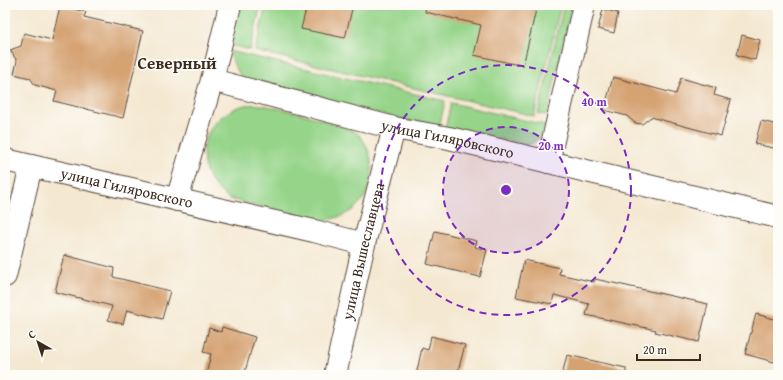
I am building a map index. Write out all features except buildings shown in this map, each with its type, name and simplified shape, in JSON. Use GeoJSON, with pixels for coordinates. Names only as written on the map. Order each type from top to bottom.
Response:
{"type":"FeatureCollection","features":[{"type":"Feature","properties":{"kind":"street"},"geometry":{"type":"LineString","coordinates":[[177,200],[212,80],[230,5]]}},
{"type":"Feature","properties":{"kind":"street"},"geometry":{"type":"LineString","coordinates":[[548,162],[584,5]]}},
{"type":"Feature","properties":{"kind":"street","name":"улица Гиляровского"},"geometry":{"type":"LineString","coordinates":[[212,80],[394,128],[449,138],[778,217]]}},
{"type":"Feature","properties":{"kind":"street","name":"улица Вышеславцева"},"geometry":{"type":"LineString","coordinates":[[335,375],[364,244],[394,128]]}},
{"type":"Feature","properties":{"kind":"street","name":"улица Гиляровского"},"geometry":{"type":"LineString","coordinates":[[5,160],[364,244]]}},
{"type":"Feature","properties":{"kind":"street"},"geometry":{"type":"LineString","coordinates":[[5,276],[31,166]]}},
{"type":"Feature","properties":{"kind":"green space"},"geometry":{"type":"Polygon","coordinates":[[[236,5],[261,5],[250,50],[229,45],[236,5]]]}},
{"type":"Feature","properties":{"kind":"green space"},"geometry":{"type":"Polygon","coordinates":[[[266,5],[561,5],[534,116],[255,51],[266,5]]]}},
{"type":"Feature","properties":{"kind":"green space"},"geometry":{"type":"Polygon","coordinates":[[[564,5],[570,5],[571,9],[547,115],[538,114],[564,5]]]}},
{"type":"Feature","properties":{"kind":"green space"},"geometry":{"type":"Polygon","coordinates":[[[229,51],[445,101],[439,128],[341,105],[243,79],[235,67],[229,51]]]}},
{"type":"Feature","properties":{"kind":"green space"},"geometry":{"type":"Polygon","coordinates":[[[451,103],[545,125],[539,138],[527,145],[445,129],[451,103]]]}},
{"type":"Feature","properties":{"kind":"green space"},"geometry":{"type":"Polygon","coordinates":[[[245,105],[261,105],[282,109],[342,126],[359,135],[369,152],[372,172],[363,200],[356,207],[342,216],[316,221],[230,199],[217,188],[208,175],[204,161],[204,147],[208,133],[216,121],[229,112],[245,105]]]}},
{"type":"Feature","properties":{"kind":"district","name":"Северный"},"geometry":{"type":"Point","coordinates":[177,63]}}]}
